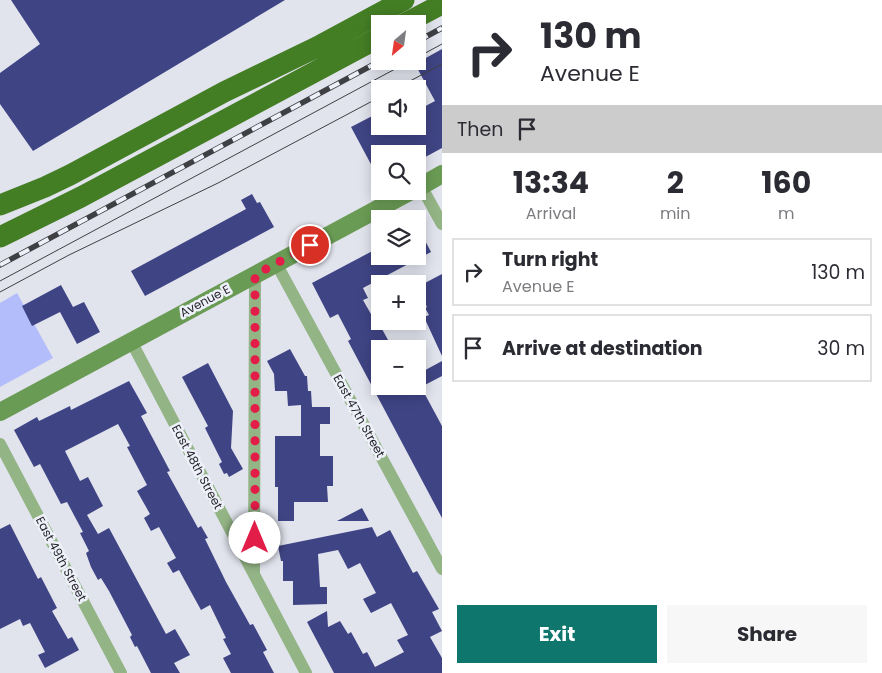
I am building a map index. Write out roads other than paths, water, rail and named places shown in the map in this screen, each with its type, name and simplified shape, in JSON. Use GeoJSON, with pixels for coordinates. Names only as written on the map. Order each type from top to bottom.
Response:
{"type":"FeatureCollection","features":[{"type":"Feature","properties":{"kind":"highway"},"geometry":{"type":"LineString","coordinates":[[0,205],[70,175],[224,92],[317,47],[404,0]]}},
{"type":"Feature","properties":{"kind":"highway"},"geometry":{"type":"LineString","coordinates":[[421,15],[442,4]]}},
{"type":"Feature","properties":{"kind":"highway"},"geometry":{"type":"LineString","coordinates":[[0,235],[82,197],[371,42]]}},
{"type":"Feature","properties":{"kind":"main road","name":"Avenue E"},"geometry":{"type":"LineString","coordinates":[[426,183],[442,174]]}},
{"type":"Feature","properties":{"kind":"main road","name":"Avenue E"},"geometry":{"type":"LineString","coordinates":[[0,412],[394,200]]}},
{"type":"Feature","properties":{"kind":"street"},"geometry":{"type":"LineString","coordinates":[[425,200],[442,224]]}},
{"type":"Feature","properties":{"kind":"street","name":"East 47th Street"},"geometry":{"type":"LineString","coordinates":[[276,263],[442,569]]}},
{"type":"Feature","properties":{"kind":"street"},"geometry":{"type":"LineString","coordinates":[[254,575],[255,275]]}},
{"type":"Feature","properties":{"kind":"street","name":"East 48th Street"},"geometry":{"type":"LineString","coordinates":[[131,342],[306,673]]}},
{"type":"Feature","properties":{"kind":"street","name":"East 49th Street"},"geometry":{"type":"LineString","coordinates":[[0,444],[121,673]]}},
{"type":"Feature","properties":{"kind":"tram line"},"geometry":{"type":"LineString","coordinates":[[426,53],[442,44]]}},
{"type":"Feature","properties":{"kind":"tram line"},"geometry":{"type":"LineString","coordinates":[[412,80],[442,64]]}},
{"type":"Feature","properties":{"kind":"tram line"},"geometry":{"type":"LineString","coordinates":[[0,281],[393,70]]}},
{"type":"Feature","properties":{"kind":"tram line"},"geometry":{"type":"LineString","coordinates":[[0,292],[69,255],[218,183],[371,102]]}},
{"type":"Feature","properties":{"kind":"railway"},"geometry":{"type":"LineString","coordinates":[[426,37],[442,28]]}},
{"type":"Feature","properties":{"kind":"railway"},"geometry":{"type":"LineString","coordinates":[[0,265],[371,66]]}}]}
